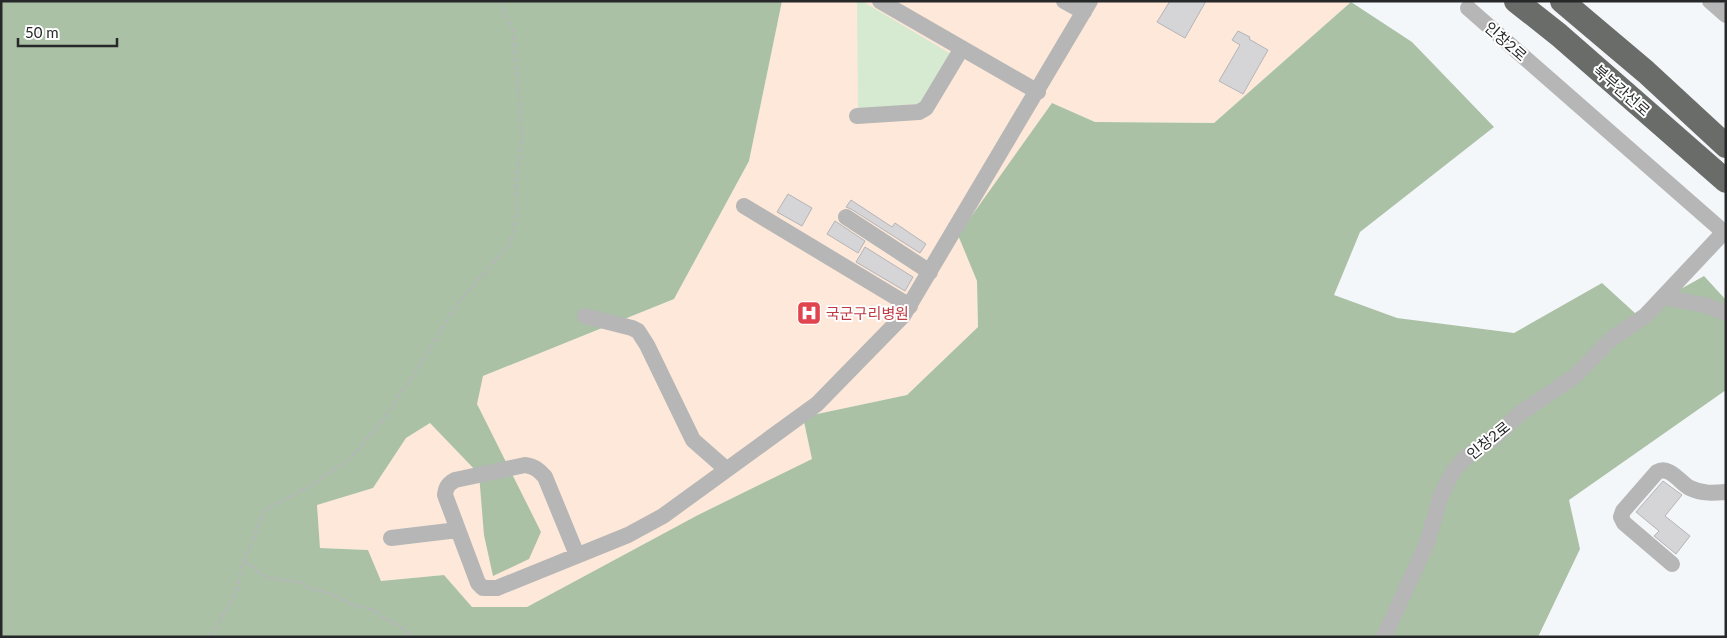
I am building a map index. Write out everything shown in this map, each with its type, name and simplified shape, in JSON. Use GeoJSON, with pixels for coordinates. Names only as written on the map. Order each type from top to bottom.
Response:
{"type":"FeatureCollection","features":[{"type":"Feature","properties":{"kind":"highway","name":"북부간선로"},"geometry":{"type":"LineString","coordinates":[[1516,1],[1559,35],[1726,181]]}},
{"type":"Feature","properties":{"kind":"highway","name":"북부간선로"},"geometry":{"type":"LineString","coordinates":[[1562,1],[1646,72],[1726,146]]}},
{"type":"Feature","properties":{"kind":"highway"},"geometry":{"type":"LineString","coordinates":[[1646,72],[1726,122]]}},
{"type":"Feature","properties":{"kind":"street"},"geometry":{"type":"LineString","coordinates":[[880,1],[1038,92]]}},
{"type":"Feature","properties":{"kind":"street"},"geometry":{"type":"LineString","coordinates":[[577,555],[545,477],[532,466],[525,465],[455,480],[449,483],[446,488],[445,495],[478,583],[482,588],[498,588],[628,535],[656,520],[818,404],[899,321],[910,306],[1087,7],[1064,1]]}},
{"type":"Feature","properties":{"kind":"street"},"geometry":{"type":"LineString","coordinates":[[1710,1],[1726,15]]}},
{"type":"Feature","properties":{"kind":"street","name":"인창2로"},"geometry":{"type":"LineString","coordinates":[[1384,637],[1427,543],[1441,495],[1453,472],[1465,458],[1495,437],[1519,414],[1575,376],[1611,340],[1645,316],[1725,233],[1468,8]]}},
{"type":"Feature","properties":{"kind":"street"},"geometry":{"type":"LineString","coordinates":[[857,116],[918,112],[926,108],[962,48]]}},
{"type":"Feature","properties":{"kind":"street"},"geometry":{"type":"LineString","coordinates":[[744,206],[910,306]]}},
{"type":"Feature","properties":{"kind":"street"},"geometry":{"type":"LineString","coordinates":[[846,217],[930,272]]}},
{"type":"Feature","properties":{"kind":"street"},"geometry":{"type":"LineString","coordinates":[[1663,297],[1705,305],[1726,312]]}},
{"type":"Feature","properties":{"kind":"street"},"geometry":{"type":"LineString","coordinates":[[585,316],[632,328],[638,332],[647,345],[693,440],[726,469]]}},
{"type":"Feature","properties":{"kind":"street"},"geometry":{"type":"LineString","coordinates":[[1672,564],[1624,523],[1623,511],[1660,470],[1668,472],[1691,488],[1710,493],[1726,492]]}},
{"type":"Feature","properties":{"kind":"street"},"geometry":{"type":"LineString","coordinates":[[391,538],[458,530]]}},
{"type":"Feature","properties":{"kind":"path"},"geometry":{"type":"LineString","coordinates":[[211,637],[237,590],[244,562],[265,510],[308,487],[350,459],[384,419],[457,304],[510,244],[517,215],[516,181],[522,135],[513,30],[500,1]]}},
{"type":"Feature","properties":{"kind":"path"},"geometry":{"type":"LineString","coordinates":[[244,562],[268,578],[300,582],[309,588],[331,594],[353,605],[374,610],[414,637]]}},
{"type":"Feature","properties":{"kind":"shaded area","name":"국군구리병원"},"geometry":{"type":"Polygon","coordinates":[[[782,1],[1351,2],[1214,123],[1095,122],[1052,103],[959,235],[977,281],[978,327],[907,395],[803,417],[813,459],[698,515],[527,607],[472,607],[444,575],[381,581],[368,550],[320,548],[317,505],[373,488],[406,438],[430,423],[476,404],[483,376],[674,299],[749,161],[782,1]]]}},
{"type":"Feature","properties":{"kind":"green space"},"geometry":{"type":"Polygon","coordinates":[[[1,1],[782,1],[749,161],[674,299],[483,376],[477,404],[541,532],[529,559],[493,576],[484,535],[479,474],[430,423],[406,438],[373,488],[317,505],[320,548],[368,550],[381,581],[444,575],[472,607],[527,607],[698,515],[812,459],[803,417],[907,395],[978,327],[977,281],[958,235],[1052,103],[1095,122],[1214,123],[1351,2],[1412,42],[1494,127],[1360,232],[1334,295],[1397,318],[1514,333],[1602,283],[1636,314],[1704,276],[1726,300],[1726,390],[1569,500],[1580,549],[1538,637],[1,637],[1,1]]]}},
{"type":"Feature","properties":{"kind":"green space"},"geometry":{"type":"Polygon","coordinates":[[[862,1],[951,54],[926,103],[860,109],[858,107],[857,2],[862,1]]]}},
{"type":"Feature","properties":{"kind":"building"},"geometry":{"type":"Polygon","coordinates":[[[1170,1],[1206,1],[1185,38],[1157,22],[1170,1]]]}},
{"type":"Feature","properties":{"kind":"building"},"geometry":{"type":"Polygon","coordinates":[[[1238,31],[1268,50],[1243,94],[1219,81],[1240,45],[1232,40],[1238,31]]]}},
{"type":"Feature","properties":{"kind":"building"},"geometry":{"type":"Polygon","coordinates":[[[788,194],[812,208],[802,226],[777,212],[788,194]]]}},
{"type":"Feature","properties":{"kind":"building"},"geometry":{"type":"Polygon","coordinates":[[[851,200],[892,227],[895,223],[926,244],[920,253],[846,207],[851,200]]]}},
{"type":"Feature","properties":{"kind":"building"},"geometry":{"type":"Polygon","coordinates":[[[835,221],[865,241],[858,253],[827,234],[835,221]]]}},
{"type":"Feature","properties":{"kind":"building"},"geometry":{"type":"Polygon","coordinates":[[[865,247],[913,277],[905,291],[856,262],[865,247]]]}},
{"type":"Feature","properties":{"kind":"building"},"geometry":{"type":"Polygon","coordinates":[[[1663,481],[1682,495],[1665,516],[1690,536],[1676,554],[1654,536],[1659,531],[1636,512],[1663,481]]]}},
{"type":"Feature","properties":{"kind":"place","name":"국군구리병원"},"geometry":{"type":"Point","coordinates":[809,313]}}]}
